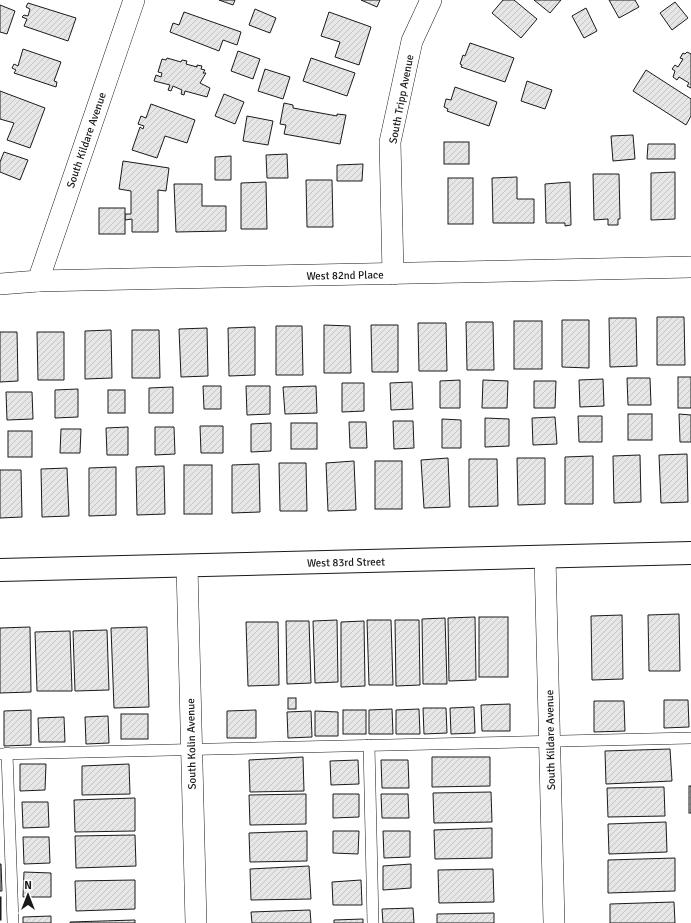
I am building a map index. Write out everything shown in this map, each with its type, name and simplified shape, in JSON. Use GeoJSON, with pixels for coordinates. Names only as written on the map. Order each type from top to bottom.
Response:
{"type":"FeatureCollection","features":[{"type":"Feature","properties":{"kind":"street","name":"South Kildare Avenue"},"geometry":{"type":"LineString","coordinates":[[38,281],[134,0]]}},
{"type":"Feature","properties":{"kind":"street","name":"South Tripp Avenue"},"geometry":{"type":"LineString","coordinates":[[393,274],[390,142],[412,41],[431,0]]}},
{"type":"Feature","properties":{"kind":"street","name":"West 82nd Place"},"geometry":{"type":"LineString","coordinates":[[0,284],[38,281],[691,268]]}},
{"type":"Feature","properties":{"kind":"street","name":"West 83rd Street"},"geometry":{"type":"LineString","coordinates":[[0,570],[691,553]]}},
{"type":"Feature","properties":{"kind":"street","name":"South Kildare Avenue"},"geometry":{"type":"LineString","coordinates":[[545,557],[554,923]]}},
{"type":"Feature","properties":{"kind":"street","name":"South Kolin Avenue"},"geometry":{"type":"LineString","coordinates":[[187,566],[196,923]]}},
{"type":"Feature","properties":{"kind":"lane"},"geometry":{"type":"LineString","coordinates":[[13,923],[4,754],[191,748],[691,738]]}},
{"type":"Feature","properties":{"kind":"lane"},"geometry":{"type":"LineString","coordinates":[[369,745],[373,923]]}},
{"type":"Feature","properties":{"kind":"building"},"geometry":{"type":"Polygon","coordinates":[[[219,0],[235,0],[233,5],[219,0]]]}},
{"type":"Feature","properties":{"kind":"building"},"geometry":{"type":"Polygon","coordinates":[[[361,0],[380,0],[377,7],[361,0]]]}},
{"type":"Feature","properties":{"kind":"building"},"geometry":{"type":"Polygon","coordinates":[[[503,0],[514,0],[537,19],[521,38],[492,13],[503,0]]]}},
{"type":"Feature","properties":{"kind":"building"},"geometry":{"type":"Polygon","coordinates":[[[534,0],[561,0],[550,13],[534,0]]]}},
{"type":"Feature","properties":{"kind":"building"},"geometry":{"type":"Polygon","coordinates":[[[609,0],[635,0],[639,7],[619,18],[609,0]]]}},
{"type":"Feature","properties":{"kind":"building"},"geometry":{"type":"Polygon","coordinates":[[[675,2],[688,18],[672,30],[660,13],[675,2]]]}},
{"type":"Feature","properties":{"kind":"building"},"geometry":{"type":"Polygon","coordinates":[[[28,3],[76,18],[68,41],[24,26],[27,19],[22,17],[24,15],[28,16],[30,9],[26,7],[28,3]]]}},
{"type":"Feature","properties":{"kind":"building"},"geometry":{"type":"Polygon","coordinates":[[[0,5],[15,11],[7,34],[0,32],[0,5]]]}},
{"type":"Feature","properties":{"kind":"building"},"geometry":{"type":"Polygon","coordinates":[[[586,8],[597,31],[584,38],[572,16],[586,8]]]}},
{"type":"Feature","properties":{"kind":"building"},"geometry":{"type":"Polygon","coordinates":[[[255,9],[276,18],[270,33],[249,25],[255,9]]]}},
{"type":"Feature","properties":{"kind":"building"},"geometry":{"type":"Polygon","coordinates":[[[184,12],[241,32],[237,45],[223,40],[219,51],[170,32],[173,23],[179,25],[184,12]]]}},
{"type":"Feature","properties":{"kind":"building"},"geometry":{"type":"Polygon","coordinates":[[[329,12],[371,27],[359,65],[335,57],[340,42],[321,36],[329,12]]]}},
{"type":"Feature","properties":{"kind":"building"},"geometry":{"type":"Polygon","coordinates":[[[470,43],[514,58],[505,82],[461,67],[462,65],[460,64],[463,55],[465,56],[470,43]]]}},
{"type":"Feature","properties":{"kind":"building"},"geometry":{"type":"Polygon","coordinates":[[[23,49],[61,62],[54,81],[57,82],[56,87],[14,73],[16,70],[12,68],[14,64],[18,66],[23,49]]]}},
{"type":"Feature","properties":{"kind":"building"},"geometry":{"type":"Polygon","coordinates":[[[238,51],[260,59],[253,79],[231,71],[238,51]]]}},
{"type":"Feature","properties":{"kind":"building"},"geometry":{"type":"Polygon","coordinates":[[[687,52],[691,54],[691,88],[687,86],[689,83],[679,77],[677,80],[673,77],[675,71],[672,69],[675,65],[678,67],[683,59],[680,58],[683,53],[685,54],[687,52]]]}},
{"type":"Feature","properties":{"kind":"building"},"geometry":{"type":"Polygon","coordinates":[[[167,58],[181,62],[182,60],[187,61],[186,64],[197,67],[197,65],[202,66],[201,69],[205,70],[203,73],[206,73],[200,83],[210,88],[207,97],[185,91],[184,95],[181,94],[182,90],[173,86],[171,91],[168,90],[170,85],[154,81],[156,75],[161,77],[162,73],[158,72],[162,59],[166,60],[167,58]]]}},
{"type":"Feature","properties":{"kind":"building"},"geometry":{"type":"Polygon","coordinates":[[[311,58],[355,73],[347,96],[303,81],[311,58]]]}},
{"type":"Feature","properties":{"kind":"building"},"geometry":{"type":"Polygon","coordinates":[[[265,69],[290,77],[283,99],[258,91],[265,69]]]}},
{"type":"Feature","properties":{"kind":"building"},"geometry":{"type":"Polygon","coordinates":[[[646,70],[691,99],[691,116],[686,125],[633,91],[646,70]]]}},
{"type":"Feature","properties":{"kind":"building"},"geometry":{"type":"Polygon","coordinates":[[[527,81],[552,90],[545,109],[521,101],[527,81]]]}},
{"type":"Feature","properties":{"kind":"building"},"geometry":{"type":"Polygon","coordinates":[[[455,87],[497,102],[489,126],[447,111],[448,109],[444,107],[446,99],[451,100],[455,87]]]}},
{"type":"Feature","properties":{"kind":"building"},"geometry":{"type":"Polygon","coordinates":[[[0,91],[45,108],[30,148],[7,140],[14,123],[0,119],[0,91]]]}},
{"type":"Feature","properties":{"kind":"building"},"geometry":{"type":"Polygon","coordinates":[[[224,94],[244,102],[235,124],[215,116],[224,94]]]}},
{"type":"Feature","properties":{"kind":"building"},"geometry":{"type":"Polygon","coordinates":[[[284,103],[293,105],[293,108],[337,116],[337,114],[346,115],[340,144],[284,134],[286,125],[280,124],[284,103]]]}},
{"type":"Feature","properties":{"kind":"building"},"geometry":{"type":"Polygon","coordinates":[[[151,104],[195,120],[187,143],[165,136],[157,158],[132,150],[140,127],[143,129],[144,126],[138,124],[141,116],[146,118],[151,104]]]}},
{"type":"Feature","properties":{"kind":"building"},"geometry":{"type":"Polygon","coordinates":[[[247,116],[273,121],[268,145],[243,141],[247,116]]]}},
{"type":"Feature","properties":{"kind":"building"},"geometry":{"type":"Polygon","coordinates":[[[633,135],[635,159],[613,161],[611,136],[633,135]]]}},
{"type":"Feature","properties":{"kind":"building"},"geometry":{"type":"Polygon","coordinates":[[[444,142],[469,142],[469,164],[444,164],[444,142]]]}},
{"type":"Feature","properties":{"kind":"building"},"geometry":{"type":"Polygon","coordinates":[[[648,144],[675,144],[675,159],[647,159],[648,144]]]}},
{"type":"Feature","properties":{"kind":"building"},"geometry":{"type":"Polygon","coordinates":[[[4,152],[28,160],[20,180],[0,172],[0,162],[4,152]]]}},
{"type":"Feature","properties":{"kind":"building"},"geometry":{"type":"Polygon","coordinates":[[[287,154],[288,178],[267,178],[266,155],[287,154]]]}},
{"type":"Feature","properties":{"kind":"building"},"geometry":{"type":"Polygon","coordinates":[[[231,156],[231,180],[215,180],[215,157],[231,156]]]}},
{"type":"Feature","properties":{"kind":"building"},"geometry":{"type":"Polygon","coordinates":[[[123,161],[169,168],[166,191],[158,190],[158,232],[132,232],[132,219],[125,220],[125,214],[131,214],[131,191],[119,189],[123,161]]]}},
{"type":"Feature","properties":{"kind":"building"},"geometry":{"type":"Polygon","coordinates":[[[363,164],[362,181],[337,181],[337,165],[363,164]]]}},
{"type":"Feature","properties":{"kind":"building"},"geometry":{"type":"Polygon","coordinates":[[[675,172],[675,219],[651,220],[651,173],[675,172]]]}},
{"type":"Feature","properties":{"kind":"building"},"geometry":{"type":"Polygon","coordinates":[[[593,174],[619,174],[620,219],[618,219],[618,225],[608,225],[608,219],[594,220],[593,174]]]}},
{"type":"Feature","properties":{"kind":"building"},"geometry":{"type":"Polygon","coordinates":[[[517,177],[517,199],[534,199],[534,223],[493,223],[492,178],[517,177]]]}},
{"type":"Feature","properties":{"kind":"building"},"geometry":{"type":"Polygon","coordinates":[[[448,178],[473,178],[473,224],[448,224],[448,178]]]}},
{"type":"Feature","properties":{"kind":"building"},"geometry":{"type":"Polygon","coordinates":[[[306,180],[332,180],[333,227],[307,227],[306,180]]]}},
{"type":"Feature","properties":{"kind":"building"},"geometry":{"type":"Polygon","coordinates":[[[266,182],[267,229],[241,229],[241,183],[266,182]]]}},
{"type":"Feature","properties":{"kind":"building"},"geometry":{"type":"Polygon","coordinates":[[[570,182],[571,225],[565,226],[565,223],[546,223],[545,184],[570,182]]]}},
{"type":"Feature","properties":{"kind":"building"},"geometry":{"type":"Polygon","coordinates":[[[174,184],[202,184],[202,206],[226,206],[226,231],[176,232],[174,184]]]}},
{"type":"Feature","properties":{"kind":"building"},"geometry":{"type":"Polygon","coordinates":[[[99,208],[125,208],[125,234],[99,234],[99,208]]]}},
{"type":"Feature","properties":{"kind":"building"},"geometry":{"type":"Polygon","coordinates":[[[657,317],[684,317],[685,365],[657,365],[657,317]]]}},
{"type":"Feature","properties":{"kind":"building"},"geometry":{"type":"Polygon","coordinates":[[[609,318],[636,318],[637,366],[610,367],[609,318]]]}},
{"type":"Feature","properties":{"kind":"building"},"geometry":{"type":"Polygon","coordinates":[[[562,320],[589,320],[589,368],[562,367],[562,320]]]}},
{"type":"Feature","properties":{"kind":"building"},"geometry":{"type":"Polygon","coordinates":[[[514,321],[542,321],[542,369],[514,369],[514,321]]]}},
{"type":"Feature","properties":{"kind":"building"},"geometry":{"type":"Polygon","coordinates":[[[466,322],[493,322],[494,370],[467,370],[466,322]]]}},
{"type":"Feature","properties":{"kind":"building"},"geometry":{"type":"Polygon","coordinates":[[[418,323],[446,323],[447,371],[419,371],[418,323]]]}},
{"type":"Feature","properties":{"kind":"building"},"geometry":{"type":"Polygon","coordinates":[[[324,325],[350,326],[351,373],[324,373],[324,325]]]}},
{"type":"Feature","properties":{"kind":"building"},"geometry":{"type":"Polygon","coordinates":[[[371,325],[398,325],[398,372],[372,372],[371,325]]]}},
{"type":"Feature","properties":{"kind":"building"},"geometry":{"type":"Polygon","coordinates":[[[276,326],[302,326],[303,375],[276,375],[276,326]]]}},
{"type":"Feature","properties":{"kind":"building"},"geometry":{"type":"Polygon","coordinates":[[[255,327],[255,375],[229,376],[228,328],[255,327]]]}},
{"type":"Feature","properties":{"kind":"building"},"geometry":{"type":"Polygon","coordinates":[[[207,328],[208,376],[181,377],[179,329],[207,328]]]}},
{"type":"Feature","properties":{"kind":"building"},"geometry":{"type":"Polygon","coordinates":[[[111,330],[112,378],[85,379],[85,331],[111,330]]]}},
{"type":"Feature","properties":{"kind":"building"},"geometry":{"type":"Polygon","coordinates":[[[132,330],[159,330],[160,378],[132,378],[132,330]]]}},
{"type":"Feature","properties":{"kind":"building"},"geometry":{"type":"Polygon","coordinates":[[[0,332],[17,332],[18,381],[0,382],[0,332]]]}},
{"type":"Feature","properties":{"kind":"building"},"geometry":{"type":"Polygon","coordinates":[[[37,332],[64,332],[64,380],[38,380],[37,332]]]}},
{"type":"Feature","properties":{"kind":"building"},"geometry":{"type":"Polygon","coordinates":[[[678,377],[691,377],[691,408],[678,408],[678,377]]]}},
{"type":"Feature","properties":{"kind":"building"},"geometry":{"type":"Polygon","coordinates":[[[627,378],[650,378],[651,405],[628,405],[627,378]]]}},
{"type":"Feature","properties":{"kind":"building"},"geometry":{"type":"Polygon","coordinates":[[[603,379],[604,406],[580,407],[579,380],[603,379]]]}},
{"type":"Feature","properties":{"kind":"building"},"geometry":{"type":"Polygon","coordinates":[[[460,380],[460,408],[440,408],[440,381],[460,380]]]}},
{"type":"Feature","properties":{"kind":"building"},"geometry":{"type":"Polygon","coordinates":[[[483,380],[508,381],[507,408],[482,408],[483,380]]]}},
{"type":"Feature","properties":{"kind":"building"},"geometry":{"type":"Polygon","coordinates":[[[534,381],[556,381],[555,408],[534,408],[534,381]]]}},
{"type":"Feature","properties":{"kind":"building"},"geometry":{"type":"Polygon","coordinates":[[[412,382],[413,409],[391,410],[390,383],[412,382]]]}},
{"type":"Feature","properties":{"kind":"building"},"geometry":{"type":"Polygon","coordinates":[[[342,383],[364,383],[364,411],[342,412],[342,383]]]}},
{"type":"Feature","properties":{"kind":"building"},"geometry":{"type":"Polygon","coordinates":[[[203,386],[221,386],[221,409],[204,409],[203,386]]]}},
{"type":"Feature","properties":{"kind":"building"},"geometry":{"type":"Polygon","coordinates":[[[246,386],[270,386],[270,414],[247,415],[246,386]]]}},
{"type":"Feature","properties":{"kind":"building"},"geometry":{"type":"Polygon","coordinates":[[[316,386],[317,413],[285,414],[283,387],[316,386]]]}},
{"type":"Feature","properties":{"kind":"building"},"geometry":{"type":"Polygon","coordinates":[[[173,387],[173,413],[149,413],[149,388],[173,387]]]}},
{"type":"Feature","properties":{"kind":"building"},"geometry":{"type":"Polygon","coordinates":[[[78,389],[78,417],[55,418],[55,390],[78,389]]]}},
{"type":"Feature","properties":{"kind":"building"},"geometry":{"type":"Polygon","coordinates":[[[108,390],[125,390],[125,413],[108,413],[108,390]]]}},
{"type":"Feature","properties":{"kind":"building"},"geometry":{"type":"Polygon","coordinates":[[[6,392],[32,392],[33,419],[7,420],[6,392]]]}},
{"type":"Feature","properties":{"kind":"building"},"geometry":{"type":"Polygon","coordinates":[[[628,414],[652,414],[652,440],[628,440],[628,414]]]}},
{"type":"Feature","properties":{"kind":"building"},"geometry":{"type":"Polygon","coordinates":[[[679,414],[691,415],[691,442],[680,442],[679,414]]]}},
{"type":"Feature","properties":{"kind":"building"},"geometry":{"type":"Polygon","coordinates":[[[578,416],[602,416],[602,442],[579,442],[578,416]]]}},
{"type":"Feature","properties":{"kind":"building"},"geometry":{"type":"Polygon","coordinates":[[[555,417],[557,444],[533,445],[532,418],[555,417]]]}},
{"type":"Feature","properties":{"kind":"building"},"geometry":{"type":"Polygon","coordinates":[[[485,418],[509,419],[509,446],[485,447],[485,418]]]}},
{"type":"Feature","properties":{"kind":"building"},"geometry":{"type":"Polygon","coordinates":[[[442,419],[461,420],[461,448],[442,448],[442,419]]]}},
{"type":"Feature","properties":{"kind":"building"},"geometry":{"type":"Polygon","coordinates":[[[393,421],[413,421],[414,448],[394,449],[393,421]]]}},
{"type":"Feature","properties":{"kind":"building"},"geometry":{"type":"Polygon","coordinates":[[[349,422],[366,422],[367,448],[350,448],[349,422]]]}},
{"type":"Feature","properties":{"kind":"building"},"geometry":{"type":"Polygon","coordinates":[[[271,423],[271,451],[251,452],[251,424],[271,423]]]}},
{"type":"Feature","properties":{"kind":"building"},"geometry":{"type":"Polygon","coordinates":[[[291,423],[317,423],[317,449],[291,449],[291,423]]]}},
{"type":"Feature","properties":{"kind":"building"},"geometry":{"type":"Polygon","coordinates":[[[200,426],[223,426],[223,453],[201,453],[200,426]]]}},
{"type":"Feature","properties":{"kind":"building"},"geometry":{"type":"Polygon","coordinates":[[[128,427],[128,455],[107,455],[106,428],[128,427]]]}},
{"type":"Feature","properties":{"kind":"building"},"geometry":{"type":"Polygon","coordinates":[[[155,427],[174,427],[175,454],[155,455],[155,427]]]}},
{"type":"Feature","properties":{"kind":"building"},"geometry":{"type":"Polygon","coordinates":[[[61,429],[81,429],[80,453],[60,453],[61,429]]]}},
{"type":"Feature","properties":{"kind":"building"},"geometry":{"type":"Polygon","coordinates":[[[8,431],[32,431],[32,457],[8,457],[8,431]]]}},
{"type":"Feature","properties":{"kind":"building"},"geometry":{"type":"Polygon","coordinates":[[[687,454],[688,502],[661,503],[659,455],[687,454]]]}},
{"type":"Feature","properties":{"kind":"building"},"geometry":{"type":"Polygon","coordinates":[[[640,455],[641,502],[614,503],[613,456],[640,455]]]}},
{"type":"Feature","properties":{"kind":"building"},"geometry":{"type":"Polygon","coordinates":[[[593,456],[593,504],[565,504],[565,457],[593,456]]]}},
{"type":"Feature","properties":{"kind":"building"},"geometry":{"type":"Polygon","coordinates":[[[448,458],[450,507],[424,508],[421,460],[448,458]]]}},
{"type":"Feature","properties":{"kind":"building"},"geometry":{"type":"Polygon","coordinates":[[[517,458],[545,458],[545,504],[518,505],[517,458]]]}},
{"type":"Feature","properties":{"kind":"building"},"geometry":{"type":"Polygon","coordinates":[[[469,459],[497,459],[498,506],[469,507],[469,459]]]}},
{"type":"Feature","properties":{"kind":"building"},"geometry":{"type":"Polygon","coordinates":[[[354,461],[356,510],[328,511],[326,463],[354,461]]]}},
{"type":"Feature","properties":{"kind":"building"},"geometry":{"type":"Polygon","coordinates":[[[375,461],[402,461],[402,509],[375,509],[375,461]]]}},
{"type":"Feature","properties":{"kind":"building"},"geometry":{"type":"Polygon","coordinates":[[[279,463],[306,463],[307,511],[280,511],[279,463]]]}},
{"type":"Feature","properties":{"kind":"building"},"geometry":{"type":"Polygon","coordinates":[[[259,464],[260,512],[232,513],[232,465],[259,464]]]}},
{"type":"Feature","properties":{"kind":"building"},"geometry":{"type":"Polygon","coordinates":[[[184,465],[212,465],[212,514],[184,514],[184,465]]]}},
{"type":"Feature","properties":{"kind":"building"},"geometry":{"type":"Polygon","coordinates":[[[164,466],[165,514],[137,515],[136,467],[164,466]]]}},
{"type":"Feature","properties":{"kind":"building"},"geometry":{"type":"Polygon","coordinates":[[[116,467],[116,515],[89,516],[89,468],[116,467]]]}},
{"type":"Feature","properties":{"kind":"building"},"geometry":{"type":"Polygon","coordinates":[[[67,468],[69,516],[42,517],[41,469],[67,468]]]}},
{"type":"Feature","properties":{"kind":"building"},"geometry":{"type":"Polygon","coordinates":[[[0,470],[21,470],[22,517],[0,518],[0,470]]]}},
{"type":"Feature","properties":{"kind":"building"},"geometry":{"type":"Polygon","coordinates":[[[679,614],[680,671],[649,671],[648,615],[679,614]]]}},
{"type":"Feature","properties":{"kind":"building"},"geometry":{"type":"Polygon","coordinates":[[[622,615],[623,679],[592,680],[591,616],[622,615]]]}},
{"type":"Feature","properties":{"kind":"building"},"geometry":{"type":"Polygon","coordinates":[[[475,617],[476,680],[449,681],[448,618],[475,617]]]}},
{"type":"Feature","properties":{"kind":"building"},"geometry":{"type":"Polygon","coordinates":[[[479,617],[508,617],[508,677],[479,677],[479,617]]]}},
{"type":"Feature","properties":{"kind":"building"},"geometry":{"type":"Polygon","coordinates":[[[445,618],[447,684],[423,684],[422,619],[445,618]]]}},
{"type":"Feature","properties":{"kind":"building"},"geometry":{"type":"Polygon","coordinates":[[[337,620],[338,682],[315,683],[313,621],[337,620]]]}},
{"type":"Feature","properties":{"kind":"building"},"geometry":{"type":"Polygon","coordinates":[[[367,620],[391,620],[393,685],[369,685],[367,620]]]}},
{"type":"Feature","properties":{"kind":"building"},"geometry":{"type":"Polygon","coordinates":[[[395,620],[419,620],[420,685],[396,686],[395,620]]]}},
{"type":"Feature","properties":{"kind":"building"},"geometry":{"type":"Polygon","coordinates":[[[286,621],[309,621],[311,683],[287,684],[286,621]]]}},
{"type":"Feature","properties":{"kind":"building"},"geometry":{"type":"Polygon","coordinates":[[[364,621],[365,686],[341,687],[341,622],[364,621]]]}},
{"type":"Feature","properties":{"kind":"building"},"geometry":{"type":"Polygon","coordinates":[[[246,622],[278,622],[279,685],[248,686],[246,622]]]}},
{"type":"Feature","properties":{"kind":"building"},"geometry":{"type":"Polygon","coordinates":[[[30,627],[31,692],[0,693],[0,628],[30,627]]]}},
{"type":"Feature","properties":{"kind":"building"},"geometry":{"type":"Polygon","coordinates":[[[147,627],[149,707],[114,708],[111,628],[147,627]]]}},
{"type":"Feature","properties":{"kind":"building"},"geometry":{"type":"Polygon","coordinates":[[[107,630],[109,690],[75,691],[73,631],[107,630]]]}},
{"type":"Feature","properties":{"kind":"building"},"geometry":{"type":"Polygon","coordinates":[[[70,631],[72,691],[37,691],[35,632],[70,631]]]}},
{"type":"Feature","properties":{"kind":"building"},"geometry":{"type":"Polygon","coordinates":[[[288,698],[296,698],[296,709],[288,709],[288,698]]]}},
{"type":"Feature","properties":{"kind":"building"},"geometry":{"type":"Polygon","coordinates":[[[664,700],[688,700],[689,727],[664,728],[664,700]]]}},
{"type":"Feature","properties":{"kind":"building"},"geometry":{"type":"Polygon","coordinates":[[[594,701],[624,701],[625,731],[594,732],[594,701]]]}},
{"type":"Feature","properties":{"kind":"building"},"geometry":{"type":"Polygon","coordinates":[[[510,704],[510,731],[482,731],[481,705],[510,704]]]}},
{"type":"Feature","properties":{"kind":"building"},"geometry":{"type":"Polygon","coordinates":[[[474,707],[475,733],[451,734],[450,708],[474,707]]]}},
{"type":"Feature","properties":{"kind":"building"},"geometry":{"type":"Polygon","coordinates":[[[423,708],[446,708],[447,733],[424,734],[423,708]]]}},
{"type":"Feature","properties":{"kind":"building"},"geometry":{"type":"Polygon","coordinates":[[[392,709],[393,734],[369,734],[369,710],[392,709]]]}},
{"type":"Feature","properties":{"kind":"building"},"geometry":{"type":"Polygon","coordinates":[[[419,709],[420,734],[396,734],[396,710],[419,709]]]}},
{"type":"Feature","properties":{"kind":"building"},"geometry":{"type":"Polygon","coordinates":[[[31,710],[31,745],[4,746],[4,711],[31,710]]]}},
{"type":"Feature","properties":{"kind":"building"},"geometry":{"type":"Polygon","coordinates":[[[256,710],[256,738],[227,738],[227,711],[256,710]]]}},
{"type":"Feature","properties":{"kind":"building"},"geometry":{"type":"Polygon","coordinates":[[[343,710],[366,710],[366,734],[343,734],[343,710]]]}},
{"type":"Feature","properties":{"kind":"building"},"geometry":{"type":"Polygon","coordinates":[[[311,711],[312,737],[288,738],[287,712],[311,711]]]}},
{"type":"Feature","properties":{"kind":"building"},"geometry":{"type":"Polygon","coordinates":[[[315,711],[338,712],[338,736],[315,736],[315,711]]]}},
{"type":"Feature","properties":{"kind":"building"},"geometry":{"type":"Polygon","coordinates":[[[121,714],[148,714],[148,739],[121,739],[121,714]]]}},
{"type":"Feature","properties":{"kind":"building"},"geometry":{"type":"Polygon","coordinates":[[[108,716],[109,743],[86,744],[85,717],[108,716]]]}},
{"type":"Feature","properties":{"kind":"building"},"geometry":{"type":"Polygon","coordinates":[[[64,717],[65,742],[39,742],[38,718],[64,717]]]}},
{"type":"Feature","properties":{"kind":"building"},"geometry":{"type":"Polygon","coordinates":[[[670,749],[672,781],[606,784],[605,751],[670,749]]]}},
{"type":"Feature","properties":{"kind":"building"},"geometry":{"type":"Polygon","coordinates":[[[303,757],[304,791],[250,792],[249,760],[303,757]]]}},
{"type":"Feature","properties":{"kind":"building"},"geometry":{"type":"Polygon","coordinates":[[[432,757],[490,757],[490,786],[432,787],[432,757]]]}},
{"type":"Feature","properties":{"kind":"building"},"geometry":{"type":"Polygon","coordinates":[[[358,760],[359,784],[331,785],[330,761],[358,760]]]}},
{"type":"Feature","properties":{"kind":"building"},"geometry":{"type":"Polygon","coordinates":[[[381,760],[408,760],[409,788],[382,788],[381,760]]]}},
{"type":"Feature","properties":{"kind":"building"},"geometry":{"type":"Polygon","coordinates":[[[20,764],[46,764],[45,790],[20,791],[20,764]]]}},
{"type":"Feature","properties":{"kind":"building"},"geometry":{"type":"Polygon","coordinates":[[[129,764],[130,794],[82,795],[82,766],[129,764]]]}},
{"type":"Feature","properties":{"kind":"building"},"geometry":{"type":"Polygon","coordinates":[[[689,786],[691,786],[691,813],[689,813],[689,786]]]}},
{"type":"Feature","properties":{"kind":"building"},"geometry":{"type":"Polygon","coordinates":[[[664,787],[665,816],[608,817],[607,788],[664,787]]]}},
{"type":"Feature","properties":{"kind":"building"},"geometry":{"type":"Polygon","coordinates":[[[491,792],[492,822],[434,823],[433,793],[491,792]]]}},
{"type":"Feature","properties":{"kind":"building"},"geometry":{"type":"Polygon","coordinates":[[[306,794],[306,824],[250,825],[249,795],[306,794]]]}},
{"type":"Feature","properties":{"kind":"building"},"geometry":{"type":"Polygon","coordinates":[[[333,794],[359,794],[359,817],[333,818],[333,794]]]}},
{"type":"Feature","properties":{"kind":"building"},"geometry":{"type":"Polygon","coordinates":[[[381,794],[408,794],[409,818],[382,818],[381,794]]]}},
{"type":"Feature","properties":{"kind":"building"},"geometry":{"type":"Polygon","coordinates":[[[135,798],[135,831],[75,832],[74,800],[135,798]]]}},
{"type":"Feature","properties":{"kind":"building"},"geometry":{"type":"Polygon","coordinates":[[[22,802],[48,802],[49,827],[23,828],[22,802]]]}},
{"type":"Feature","properties":{"kind":"building"},"geometry":{"type":"Polygon","coordinates":[[[666,822],[667,852],[609,854],[608,824],[666,822]]]}},
{"type":"Feature","properties":{"kind":"building"},"geometry":{"type":"Polygon","coordinates":[[[492,828],[492,858],[435,859],[434,830],[492,828]]]}},
{"type":"Feature","properties":{"kind":"building"},"geometry":{"type":"Polygon","coordinates":[[[307,831],[307,861],[250,862],[249,833],[307,831]]]}},
{"type":"Feature","properties":{"kind":"building"},"geometry":{"type":"Polygon","coordinates":[[[333,831],[359,831],[358,854],[333,853],[333,831]]]}},
{"type":"Feature","properties":{"kind":"building"},"geometry":{"type":"Polygon","coordinates":[[[383,831],[410,831],[410,857],[384,858],[383,831]]]}},
{"type":"Feature","properties":{"kind":"building"},"geometry":{"type":"Polygon","coordinates":[[[135,835],[136,866],[76,868],[75,836],[135,835]]]}},
{"type":"Feature","properties":{"kind":"building"},"geometry":{"type":"Polygon","coordinates":[[[23,837],[49,837],[50,863],[24,864],[23,837]]]}},
{"type":"Feature","properties":{"kind":"building"},"geometry":{"type":"Polygon","coordinates":[[[675,858],[675,891],[608,893],[608,860],[675,858]]]}},
{"type":"Feature","properties":{"kind":"building"},"geometry":{"type":"Polygon","coordinates":[[[1,864],[2,891],[0,891],[1,864]]]}},
{"type":"Feature","properties":{"kind":"building"},"geometry":{"type":"Polygon","coordinates":[[[411,864],[411,888],[383,890],[383,866],[411,864]]]}},
{"type":"Feature","properties":{"kind":"building"},"geometry":{"type":"Polygon","coordinates":[[[309,866],[311,899],[251,900],[250,869],[309,866]]]}},
{"type":"Feature","properties":{"kind":"building"},"geometry":{"type":"Polygon","coordinates":[[[493,869],[494,902],[439,903],[438,870],[493,869]]]}},
{"type":"Feature","properties":{"kind":"building"},"geometry":{"type":"Polygon","coordinates":[[[24,872],[51,873],[51,897],[23,897],[24,872]]]}},
{"type":"Feature","properties":{"kind":"building"},"geometry":{"type":"Polygon","coordinates":[[[135,880],[135,909],[76,911],[75,881],[135,880]]]}},
{"type":"Feature","properties":{"kind":"building"},"geometry":{"type":"Polygon","coordinates":[[[361,880],[362,905],[333,905],[332,882],[361,880]]]}},
{"type":"Feature","properties":{"kind":"building"},"geometry":{"type":"Polygon","coordinates":[[[1,897],[1,920],[0,920],[1,897]]]}},
{"type":"Feature","properties":{"kind":"building"},"geometry":{"type":"Polygon","coordinates":[[[674,902],[675,923],[610,923],[610,904],[674,902]]]}},
{"type":"Feature","properties":{"kind":"building"},"geometry":{"type":"Polygon","coordinates":[[[413,908],[414,923],[383,923],[382,909],[413,908]]]}},
{"type":"Feature","properties":{"kind":"building"},"geometry":{"type":"Polygon","coordinates":[[[310,910],[311,923],[252,923],[251,912],[310,910]]]}},
{"type":"Feature","properties":{"kind":"building"},"geometry":{"type":"Polygon","coordinates":[[[494,913],[494,923],[437,923],[437,914],[494,913]]]}},
{"type":"Feature","properties":{"kind":"building"},"geometry":{"type":"Polygon","coordinates":[[[51,916],[51,923],[23,923],[23,917],[51,916]]]}},
{"type":"Feature","properties":{"kind":"building"},"geometry":{"type":"Polygon","coordinates":[[[363,919],[363,923],[334,923],[334,920],[363,919]]]}},
{"type":"Feature","properties":{"kind":"building"},"geometry":{"type":"Polygon","coordinates":[[[135,920],[135,923],[70,923],[70,922],[135,920]]]}}]}
